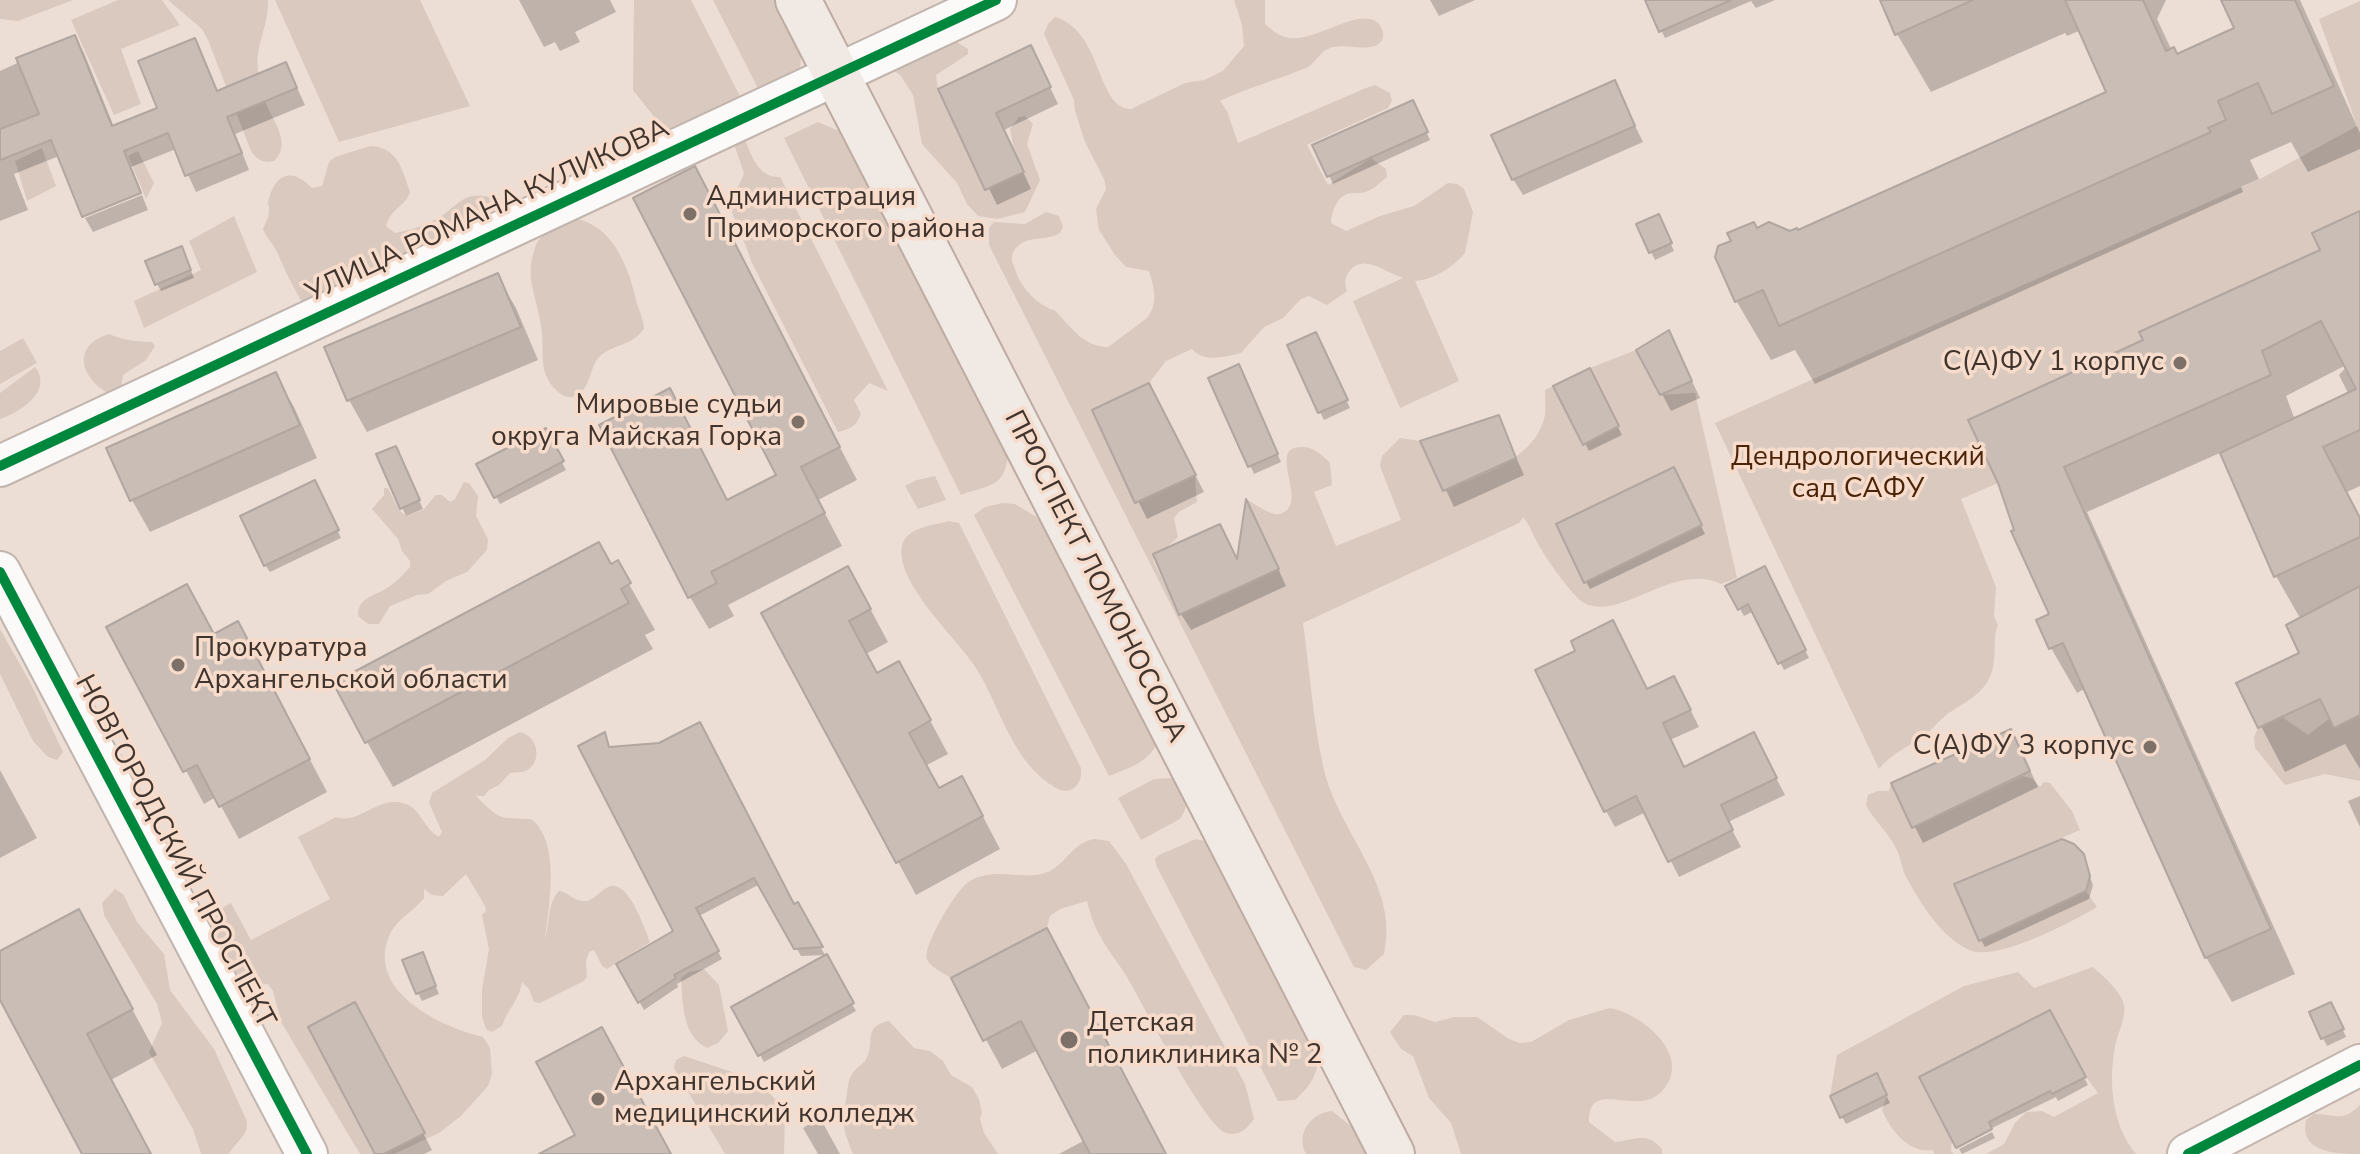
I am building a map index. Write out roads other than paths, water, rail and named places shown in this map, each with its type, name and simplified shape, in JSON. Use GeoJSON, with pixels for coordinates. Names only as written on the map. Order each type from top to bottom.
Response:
{"type":"FeatureCollection","features":[{"type":"Feature","properties":{"kind":"main road","name":"ПРОСПЕКТ ЛОМОНОСОВА"},"geometry":{"type":"LineString","coordinates":[[798,0],[1392,1154]]}},
{"type":"Feature","properties":{"kind":"street","name":"УЛИЦА РОМАНА КУЛИКОВА"},"geometry":{"type":"LineString","coordinates":[[0,466],[996,0]]}},
{"type":"Feature","properties":{"kind":"street","name":"НОВГОРОДСКИЙ ПРОСПЕКТ"},"geometry":{"type":"LineString","coordinates":[[0,572],[307,1154]]}},
{"type":"Feature","properties":{"kind":"street"},"geometry":{"type":"LineString","coordinates":[[2188,1154],[2360,1065]]}},
{"type":"Feature","properties":{"kind":"place","name":"Администрация Приморского района"},"geometry":{"type":"Point","coordinates":[690,214]}},
{"type":"Feature","properties":{"kind":"place","name":"С(А)ФУ 1 корпус"},"geometry":{"type":"Point","coordinates":[2180,363]}},
{"type":"Feature","properties":{"kind":"place","name":"Мировые судьи округа Майская Горка"},"geometry":{"type":"Point","coordinates":[798,422]}},
{"type":"Feature","properties":{"kind":"place","name":"Прокуратура Архангельской области"},"geometry":{"type":"Point","coordinates":[178,665]}},
{"type":"Feature","properties":{"kind":"place","name":"С(А)ФУ 3 корпус"},"geometry":{"type":"Point","coordinates":[2150,747]}},
{"type":"Feature","properties":{"kind":"place","name":"Детская поликлиника № 2"},"geometry":{"type":"Point","coordinates":[1069,1040]}},
{"type":"Feature","properties":{"kind":"place","name":"Архангельский медицинский колледж"},"geometry":{"type":"Point","coordinates":[598,1099]}},
{"type":"Feature","properties":{"kind":"park label","name":"Дендрологический сад САФУ"},"geometry":{"type":"Point","coordinates":[1858,474]}}]}
